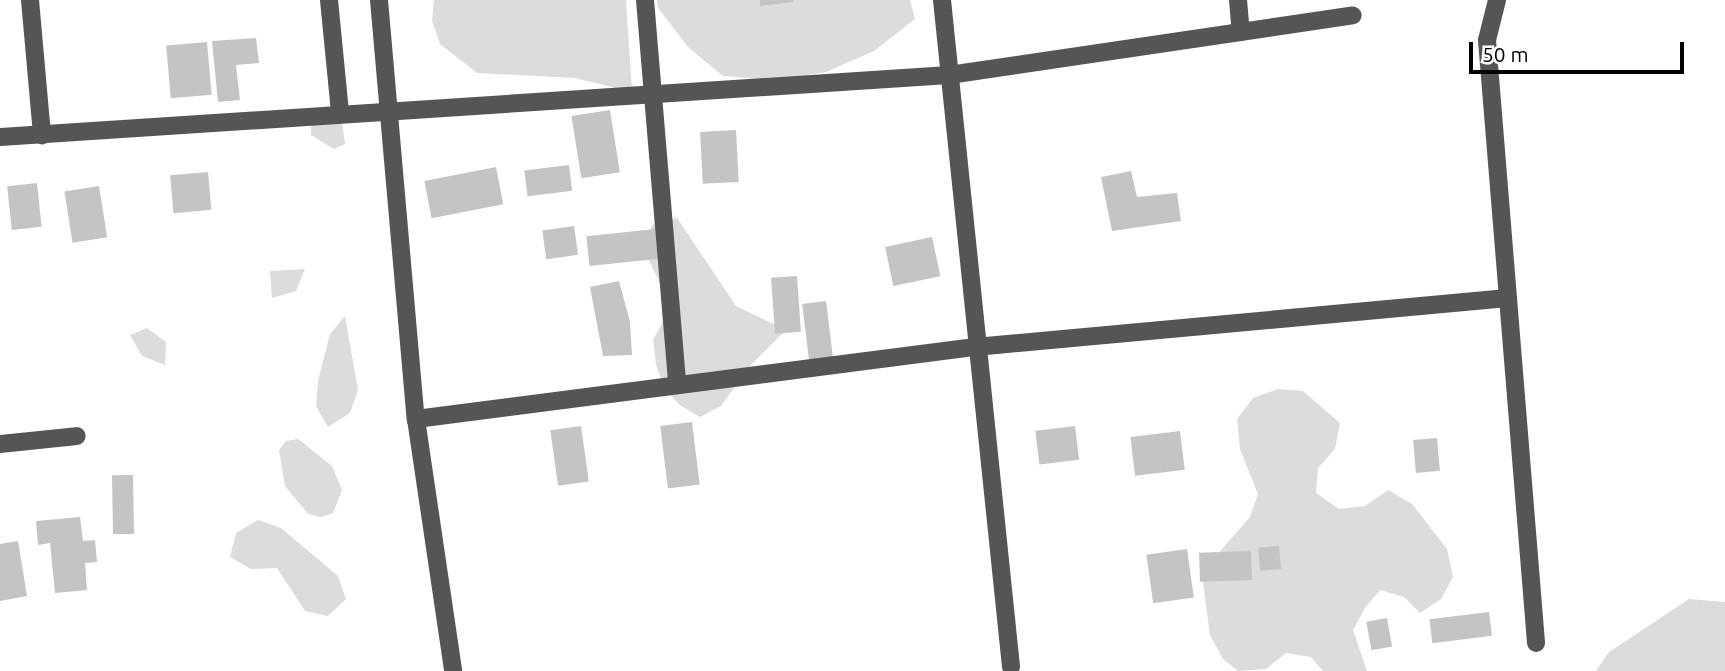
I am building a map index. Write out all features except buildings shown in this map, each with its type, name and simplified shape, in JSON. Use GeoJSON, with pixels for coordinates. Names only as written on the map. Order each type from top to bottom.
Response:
{"type":"FeatureCollection","features":[{"type":"Feature","properties":{"kind":"street"},"geometry":{"type":"LineString","coordinates":[[30,0],[42,135]]}},
{"type":"Feature","properties":{"kind":"street"},"geometry":{"type":"LineString","coordinates":[[329,0],[340,113]]}},
{"type":"Feature","properties":{"kind":"street"},"geometry":{"type":"LineString","coordinates":[[379,0],[416,419],[453,671]]}},
{"type":"Feature","properties":{"kind":"street"},"geometry":{"type":"LineString","coordinates":[[645,0],[677,383]]}},
{"type":"Feature","properties":{"kind":"street"},"geometry":{"type":"LineString","coordinates":[[942,0],[975,347],[1011,666]]}},
{"type":"Feature","properties":{"kind":"street"},"geometry":{"type":"LineString","coordinates":[[1238,0],[1241,32]]}},
{"type":"Feature","properties":{"kind":"street"},"geometry":{"type":"LineString","coordinates":[[1497,0],[1487,40],[1536,643]]}},
{"type":"Feature","properties":{"kind":"street"},"geometry":{"type":"LineString","coordinates":[[0,137],[949,75],[1353,15]]}},
{"type":"Feature","properties":{"kind":"street"},"geometry":{"type":"LineString","coordinates":[[416,419],[677,383],[975,347],[1508,298]]}},
{"type":"Feature","properties":{"kind":"street"},"geometry":{"type":"LineString","coordinates":[[0,444],[77,436]]}},
{"type":"Feature","properties":{"kind":"shaded area"},"geometry":{"type":"Polygon","coordinates":[[[434,0],[626,0],[632,92],[575,78],[477,73],[440,44],[432,21],[434,0]]]}},
{"type":"Feature","properties":{"kind":"shaded area"},"geometry":{"type":"Polygon","coordinates":[[[657,0],[910,0],[915,19],[874,51],[826,72],[776,80],[723,76],[688,47],[658,8],[657,0]]]}},
{"type":"Feature","properties":{"kind":"shaded area"},"geometry":{"type":"Polygon","coordinates":[[[311,122],[342,122],[345,144],[334,149],[311,135],[311,122]]]}},
{"type":"Feature","properties":{"kind":"shaded area"},"geometry":{"type":"Polygon","coordinates":[[[677,218],[736,306],[786,330],[749,367],[721,406],[700,417],[680,405],[664,388],[656,365],[653,340],[665,318],[665,294],[644,250],[652,225],[677,218]]]}},
{"type":"Feature","properties":{"kind":"shaded area"},"geometry":{"type":"Polygon","coordinates":[[[305,269],[296,291],[272,298],[270,271],[305,269]]]}},
{"type":"Feature","properties":{"kind":"shaded area"},"geometry":{"type":"Polygon","coordinates":[[[345,316],[358,390],[350,413],[328,427],[316,406],[318,381],[330,334],[345,316]]]}},
{"type":"Feature","properties":{"kind":"shaded area"},"geometry":{"type":"Polygon","coordinates":[[[147,328],[166,342],[165,365],[142,356],[130,335],[147,328]]]}},
{"type":"Feature","properties":{"kind":"shaded area"},"geometry":{"type":"Polygon","coordinates":[[[1278,389],[1303,391],[1340,423],[1335,449],[1318,468],[1316,493],[1339,509],[1365,506],[1388,490],[1412,504],[1447,549],[1453,577],[1441,599],[1420,613],[1404,597],[1380,590],[1365,608],[1353,630],[1367,671],[1323,671],[1311,657],[1286,653],[1266,669],[1238,671],[1223,659],[1210,635],[1203,583],[1215,557],[1250,517],[1258,494],[1240,449],[1237,419],[1253,398],[1278,389]]]}},
{"type":"Feature","properties":{"kind":"shaded area"},"geometry":{"type":"Polygon","coordinates":[[[298,439],[332,466],[342,490],[333,513],[321,517],[308,514],[285,486],[279,450],[286,441],[298,439]]]}},
{"type":"Feature","properties":{"kind":"shaded area"},"geometry":{"type":"Polygon","coordinates":[[[258,520],[281,528],[338,576],[346,599],[328,616],[305,611],[277,568],[251,569],[230,557],[236,533],[258,520]]]}},
{"type":"Feature","properties":{"kind":"shaded area"},"geometry":{"type":"Polygon","coordinates":[[[1689,599],[1725,602],[1725,671],[1596,671],[1609,652],[1689,599]]]}}]}
